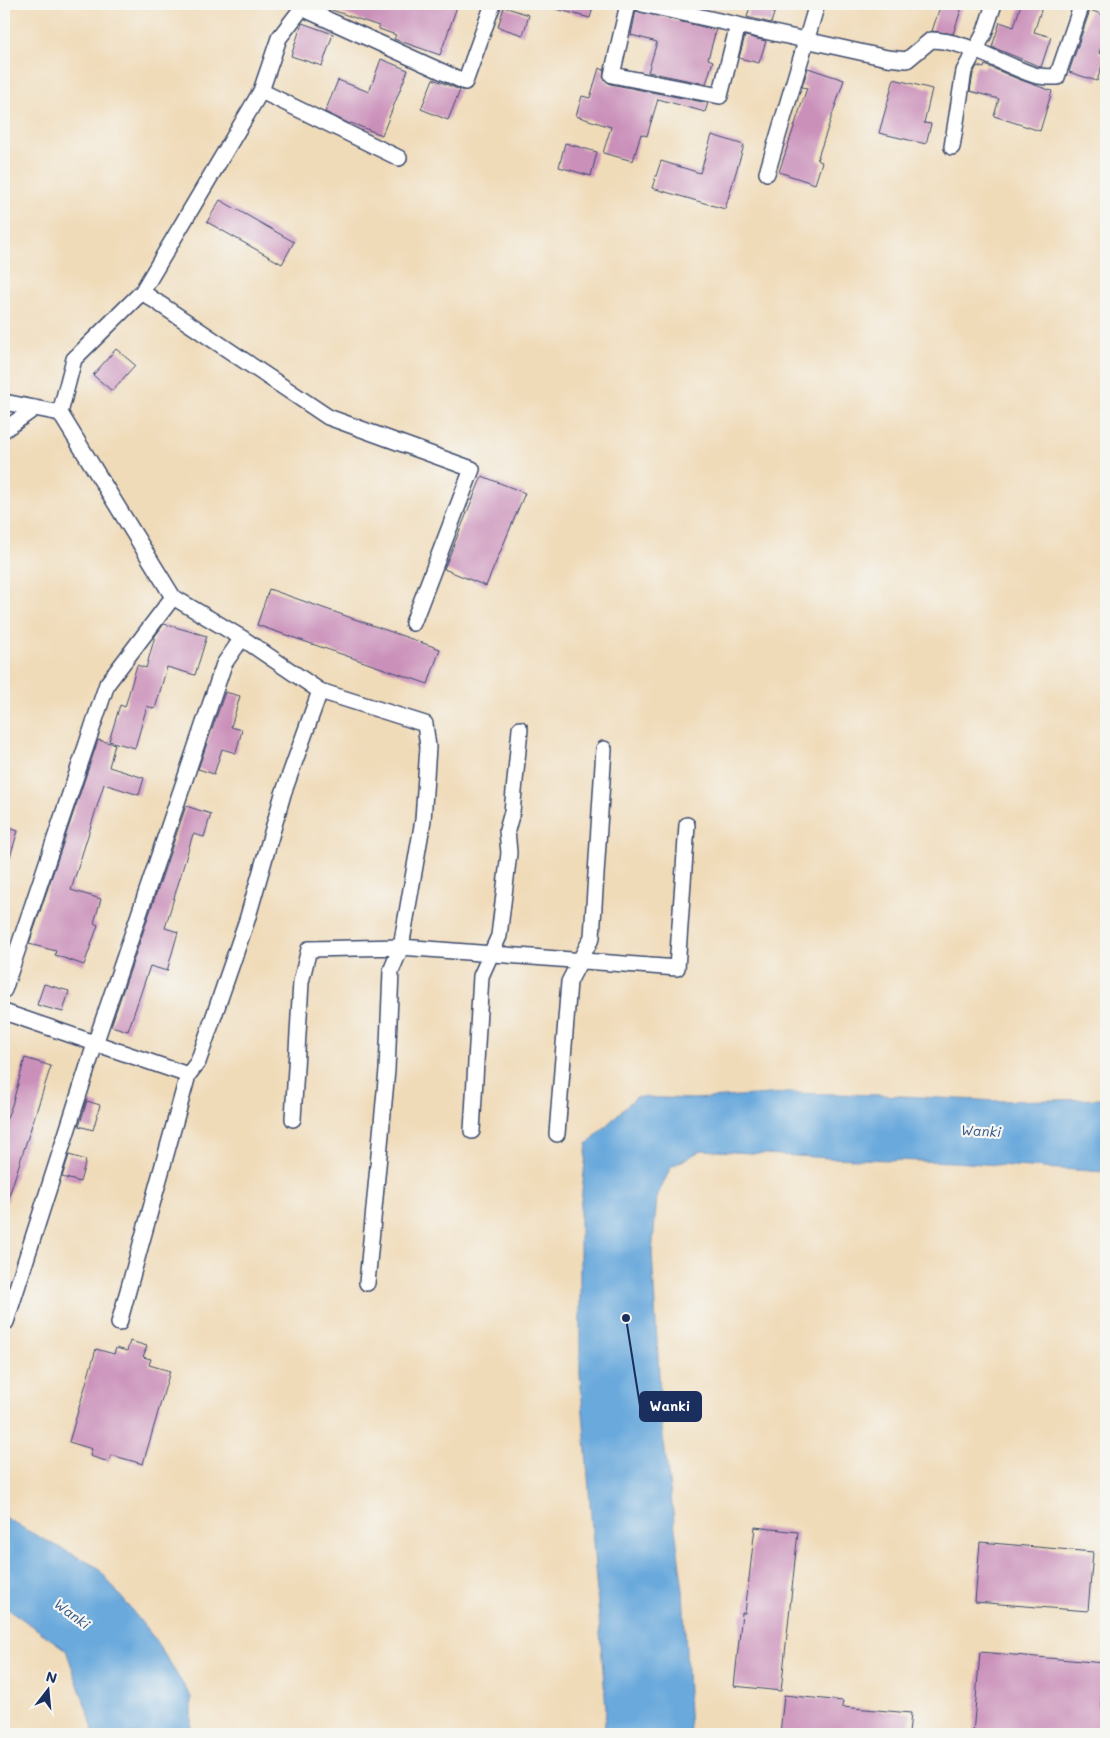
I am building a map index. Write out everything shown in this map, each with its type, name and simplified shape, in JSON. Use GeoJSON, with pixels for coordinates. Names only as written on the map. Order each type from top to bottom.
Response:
{"type":"FeatureCollection","features":[{"type":"Feature","properties":{"kind":"street"},"geometry":{"type":"LineString","coordinates":[[366,1283],[387,1070],[391,971],[400,947],[423,820],[428,747],[425,724],[320,691],[242,638],[173,597],[60,413],[74,359],[142,292],[260,91],[279,38],[302,6],[465,82],[493,4]]}},
{"type":"Feature","properties":{"kind":"street"},"geometry":{"type":"LineString","coordinates":[[638,4],[628,4],[612,75],[720,96],[738,25]]}},
{"type":"Feature","properties":{"kind":"street"},"geometry":{"type":"LineString","coordinates":[[642,4],[887,58],[907,60],[930,40],[940,40],[974,51],[1036,76],[1057,77],[1082,4]]}},
{"type":"Feature","properties":{"kind":"street"},"geometry":{"type":"LineString","coordinates":[[767,173],[817,4]]}},
{"type":"Feature","properties":{"kind":"street"},"geometry":{"type":"LineString","coordinates":[[952,147],[964,71],[984,34],[994,4]]}},
{"type":"Feature","properties":{"kind":"street"},"geometry":{"type":"LineString","coordinates":[[260,91],[399,158]]}},
{"type":"Feature","properties":{"kind":"street"},"geometry":{"type":"LineString","coordinates":[[142,292],[328,417],[472,469],[414,623]]}},
{"type":"Feature","properties":{"kind":"street"},"geometry":{"type":"LineString","coordinates":[[4,402],[60,413]]}},
{"type":"Feature","properties":{"kind":"street"},"geometry":{"type":"LineString","coordinates":[[4,430],[35,408]]}},
{"type":"Feature","properties":{"kind":"street"},"geometry":{"type":"LineString","coordinates":[[4,990],[106,684],[173,597]]}},
{"type":"Feature","properties":{"kind":"street"},"geometry":{"type":"LineString","coordinates":[[6,1322],[95,1044],[224,664],[242,638]]}},
{"type":"Feature","properties":{"kind":"street"},"geometry":{"type":"LineString","coordinates":[[118,1323],[188,1075],[198,1062],[247,920],[283,794],[320,691]]}},
{"type":"Feature","properties":{"kind":"street"},"geometry":{"type":"LineString","coordinates":[[472,1131],[481,976],[499,936],[509,854],[507,830],[512,812],[520,729]]}},
{"type":"Feature","properties":{"kind":"street"},"geometry":{"type":"LineString","coordinates":[[557,1134],[569,982],[592,937],[604,749]]}},
{"type":"Feature","properties":{"kind":"street"},"geometry":{"type":"LineString","coordinates":[[293,1119],[300,982],[309,949],[400,947],[677,968],[687,825]]}},
{"type":"Feature","properties":{"kind":"street"},"geometry":{"type":"LineString","coordinates":[[4,1012],[188,1075]]}},
{"type":"Feature","properties":{"kind":"water"},"geometry":{"type":"Polygon","coordinates":[[[785,1093],[882,1095],[998,1101],[1106,1099],[1106,1172],[953,1162],[828,1158],[702,1150],[671,1167],[657,1197],[652,1253],[662,1428],[683,1590],[690,1734],[604,1734],[606,1709],[580,1374],[580,1210],[587,1144],[636,1097],[694,1099],[785,1093]]]}},
{"type":"Feature","properties":{"kind":"water"},"geometry":{"type":"Polygon","coordinates":[[[4,1517],[97,1567],[154,1638],[191,1697],[191,1734],[93,1734],[92,1725],[66,1650],[4,1606],[4,1517]]]}},
{"type":"Feature","properties":{"kind":"building"},"geometry":{"type":"Polygon","coordinates":[[[321,4],[458,4],[440,55],[394,39],[396,35],[379,29],[379,26],[320,6],[321,4]]]}},
{"type":"Feature","properties":{"kind":"building"},"geometry":{"type":"Polygon","coordinates":[[[553,4],[594,4],[590,18],[552,8],[553,4]]]}},
{"type":"Feature","properties":{"kind":"building"},"geometry":{"type":"Polygon","coordinates":[[[751,4],[777,4],[771,23],[747,17],[751,4]]]}},
{"type":"Feature","properties":{"kind":"building"},"geometry":{"type":"Polygon","coordinates":[[[941,4],[963,4],[953,34],[932,31],[941,4]]]}},
{"type":"Feature","properties":{"kind":"building"},"geometry":{"type":"Polygon","coordinates":[[[1021,4],[1043,4],[1034,32],[1051,37],[1041,67],[992,47],[1000,22],[1014,27],[1021,4]]]}},
{"type":"Feature","properties":{"kind":"building"},"geometry":{"type":"Polygon","coordinates":[[[504,7],[529,15],[523,35],[498,27],[504,7]]]}},
{"type":"Feature","properties":{"kind":"building"},"geometry":{"type":"Polygon","coordinates":[[[1090,10],[1106,16],[1106,31],[1099,53],[1105,55],[1097,81],[1069,72],[1090,10]]]}},
{"type":"Feature","properties":{"kind":"building"},"geometry":{"type":"Polygon","coordinates":[[[636,11],[716,30],[708,59],[713,61],[706,84],[648,72],[657,42],[631,35],[636,11]]]}},
{"type":"Feature","properties":{"kind":"building"},"geometry":{"type":"Polygon","coordinates":[[[302,23],[333,34],[322,66],[291,56],[302,23]]]}},
{"type":"Feature","properties":{"kind":"building"},"geometry":{"type":"Polygon","coordinates":[[[745,36],[766,41],[759,63],[739,58],[745,36]]]}},
{"type":"Feature","properties":{"kind":"building"},"geometry":{"type":"Polygon","coordinates":[[[381,59],[408,70],[382,135],[350,124],[325,112],[338,80],[369,92],[381,59]]]}},
{"type":"Feature","properties":{"kind":"building"},"geometry":{"type":"Polygon","coordinates":[[[985,65],[1052,91],[1040,131],[994,116],[999,99],[970,91],[973,74],[977,66],[984,68],[985,65]]]}},
{"type":"Feature","properties":{"kind":"building"},"geometry":{"type":"Polygon","coordinates":[[[599,68],[604,70],[603,78],[610,84],[708,103],[705,112],[658,99],[647,136],[641,134],[633,161],[603,153],[611,127],[576,116],[582,96],[590,98],[599,68]]]}},
{"type":"Feature","properties":{"kind":"building"},"geometry":{"type":"Polygon","coordinates":[[[808,68],[844,80],[817,160],[822,162],[815,184],[779,172],[807,88],[802,87],[808,68]]]}},
{"type":"Feature","properties":{"kind":"building"},"geometry":{"type":"Polygon","coordinates":[[[433,79],[460,90],[448,120],[421,109],[433,79]]]}},
{"type":"Feature","properties":{"kind":"building"},"geometry":{"type":"Polygon","coordinates":[[[894,79],[932,89],[924,123],[931,124],[926,144],[879,133],[894,79]]]}},
{"type":"Feature","properties":{"kind":"building"},"geometry":{"type":"Polygon","coordinates":[[[712,135],[744,145],[725,209],[652,188],[661,161],[700,173],[712,135]]]}},
{"type":"Feature","properties":{"kind":"building"},"geometry":{"type":"Polygon","coordinates":[[[565,143],[597,152],[591,176],[559,167],[565,143]]]}},
{"type":"Feature","properties":{"kind":"building"},"geometry":{"type":"Polygon","coordinates":[[[220,200],[294,242],[282,264],[207,222],[220,200]]]}},
{"type":"Feature","properties":{"kind":"building"},"geometry":{"type":"Polygon","coordinates":[[[116,349],[135,365],[112,391],[93,375],[116,349]]]}},
{"type":"Feature","properties":{"kind":"building"},"geometry":{"type":"Polygon","coordinates":[[[482,476],[525,493],[486,586],[444,569],[482,476]]]}},
{"type":"Feature","properties":{"kind":"building"},"geometry":{"type":"Polygon","coordinates":[[[269,589],[440,649],[428,684],[257,625],[269,589]]]}},
{"type":"Feature","properties":{"kind":"building"},"geometry":{"type":"Polygon","coordinates":[[[164,624],[207,636],[195,675],[167,667],[155,709],[147,706],[135,748],[109,741],[120,705],[125,707],[137,665],[146,668],[155,636],[164,624]]]}},
{"type":"Feature","properties":{"kind":"building"},"geometry":{"type":"Polygon","coordinates":[[[225,692],[240,696],[231,727],[242,730],[236,753],[222,749],[214,774],[198,769],[225,692]]]}},
{"type":"Feature","properties":{"kind":"building"},"geometry":{"type":"Polygon","coordinates":[[[98,740],[115,744],[109,767],[144,778],[139,795],[104,784],[71,890],[101,899],[94,923],[98,925],[84,965],[55,955],[56,951],[29,944],[98,740]]]}},
{"type":"Feature","properties":{"kind":"building"},"geometry":{"type":"Polygon","coordinates":[[[186,806],[211,814],[204,837],[193,834],[165,928],[178,932],[167,971],[150,966],[128,1031],[111,1026],[186,806]]]}},
{"type":"Feature","properties":{"kind":"building"},"geometry":{"type":"Polygon","coordinates":[[[4,826],[18,831],[7,866],[4,865],[4,826]]]}},
{"type":"Feature","properties":{"kind":"building"},"geometry":{"type":"Polygon","coordinates":[[[44,984],[69,991],[63,1012],[37,1005],[44,984]]]}},
{"type":"Feature","properties":{"kind":"building"},"geometry":{"type":"Polygon","coordinates":[[[25,1058],[51,1066],[7,1202],[4,1202],[4,1125],[12,1105],[25,1058]]]}},
{"type":"Feature","properties":{"kind":"building"},"geometry":{"type":"Polygon","coordinates":[[[87,1101],[100,1105],[93,1130],[79,1126],[87,1101]]]}},
{"type":"Feature","properties":{"kind":"building"},"geometry":{"type":"Polygon","coordinates":[[[69,1155],[86,1160],[80,1182],[62,1177],[69,1155]]]}},
{"type":"Feature","properties":{"kind":"building"},"geometry":{"type":"Polygon","coordinates":[[[130,1341],[147,1346],[143,1357],[151,1359],[149,1365],[170,1371],[143,1464],[111,1455],[109,1462],[90,1456],[92,1449],[69,1442],[96,1349],[114,1354],[116,1348],[127,1351],[130,1341]]]}},
{"type":"Feature","properties":{"kind":"building"},"geometry":{"type":"Polygon","coordinates":[[[755,1527],[798,1532],[781,1691],[734,1686],[742,1613],[745,1613],[755,1527]]]}},
{"type":"Feature","properties":{"kind":"building"},"geometry":{"type":"Polygon","coordinates":[[[980,1542],[1093,1552],[1088,1611],[975,1602],[980,1542]]]}},
{"type":"Feature","properties":{"kind":"building"},"geometry":{"type":"Polygon","coordinates":[[[980,1652],[1104,1663],[1101,1694],[1102,1708],[1106,1720],[1106,1734],[973,1734],[980,1652]]]}},
{"type":"Feature","properties":{"kind":"building"},"geometry":{"type":"Polygon","coordinates":[[[784,1695],[843,1701],[842,1707],[911,1713],[909,1734],[780,1734],[784,1695]]]}},
{"type":"Feature","properties":{"kind":"place","name":"Wanki"},"geometry":{"type":"Point","coordinates":[626,1318]}}]}
